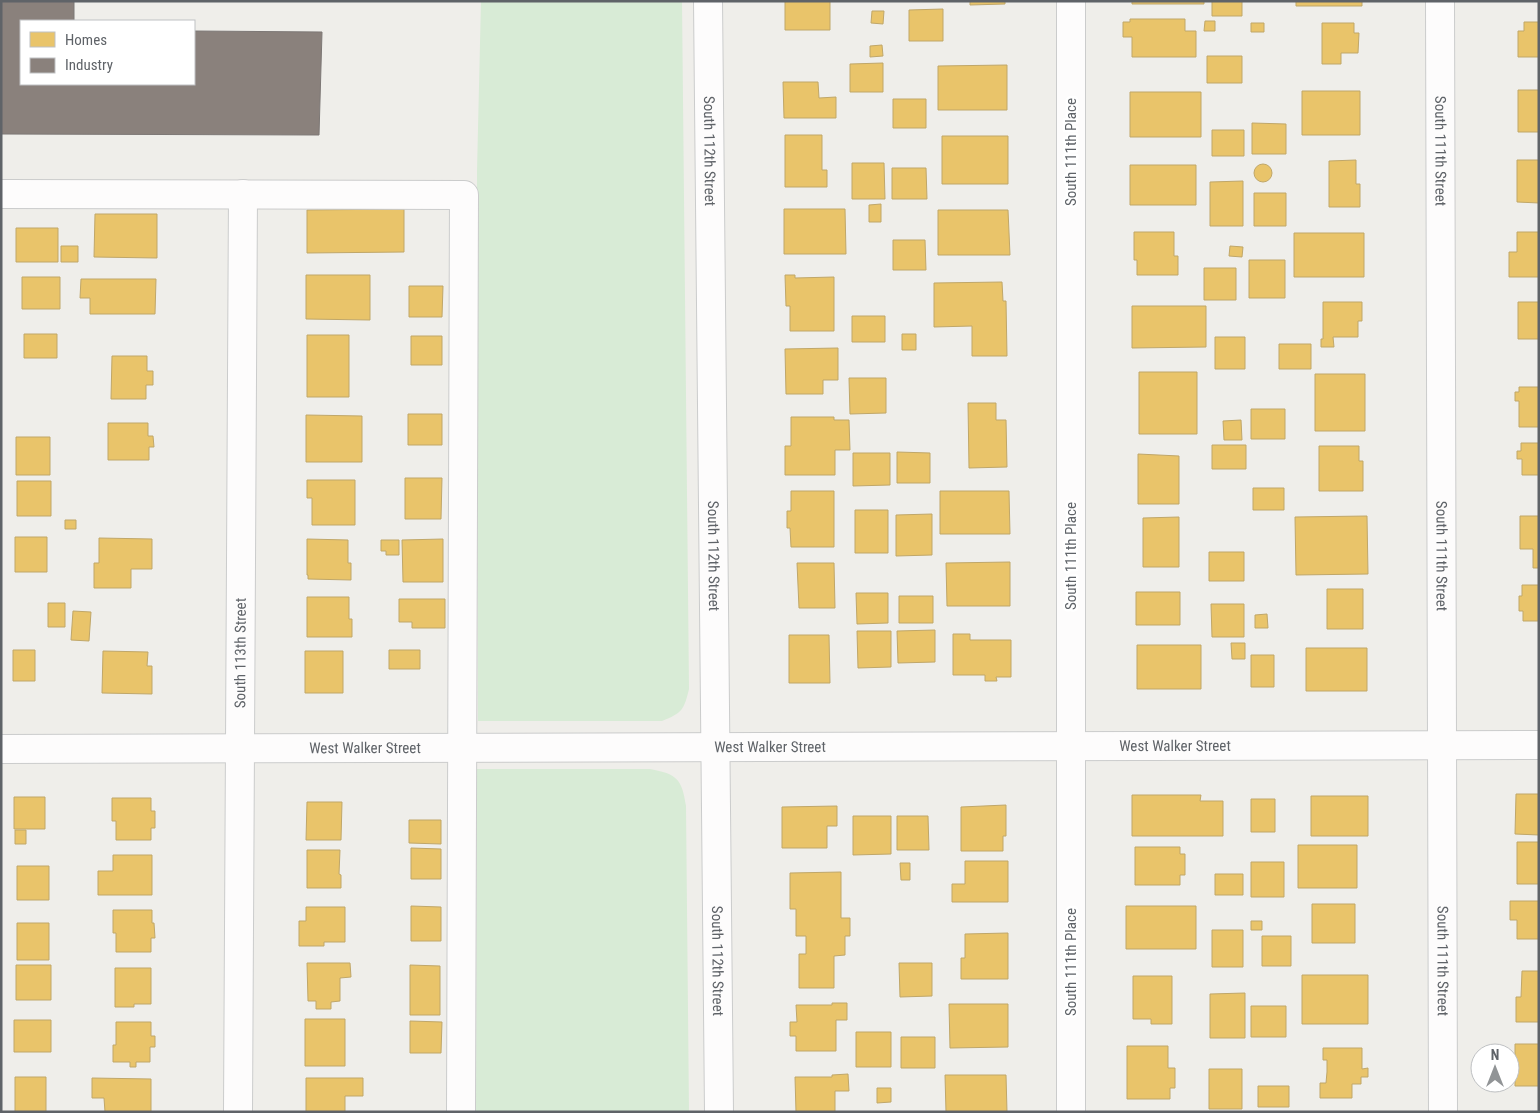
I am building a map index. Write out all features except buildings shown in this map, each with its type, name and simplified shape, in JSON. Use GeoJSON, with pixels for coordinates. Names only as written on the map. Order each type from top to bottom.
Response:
{"type":"FeatureCollection","features":[{"type":"Feature","properties":{"kind":"street","name":"South 112th Street"},"geometry":{"type":"LineString","coordinates":[[708,1],[717,748],[719,1112]]}},
{"type":"Feature","properties":{"kind":"street","name":"South 111th Place"},"geometry":{"type":"LineString","coordinates":[[1071,1],[1071,1112]]}},
{"type":"Feature","properties":{"kind":"street","name":"South 111th Street"},"geometry":{"type":"LineString","coordinates":[[1440,1],[1443,1112]]}},
{"type":"Feature","properties":{"kind":"street"},"geometry":{"type":"LineString","coordinates":[[1,194],[464,195],[461,1112]]}},
{"type":"Feature","properties":{"kind":"street","name":"South 113th Street"},"geometry":{"type":"LineString","coordinates":[[238,1112],[243,194]]}},
{"type":"Feature","properties":{"kind":"street","name":"West Walker Street"},"geometry":{"type":"LineString","coordinates":[[1,749],[1539,745]]}},
{"type":"Feature","properties":{"kind":"green space"},"geometry":{"type":"Polygon","coordinates":[[[481,1],[682,1],[689,689],[681,710],[674,716],[662,721],[478,721],[477,171],[481,1]]]}},
{"type":"Feature","properties":{"kind":"green space"},"geometry":{"type":"Polygon","coordinates":[[[477,769],[650,769],[666,773],[677,779],[686,806],[689,1112],[476,1112],[477,769]]]}}]}
